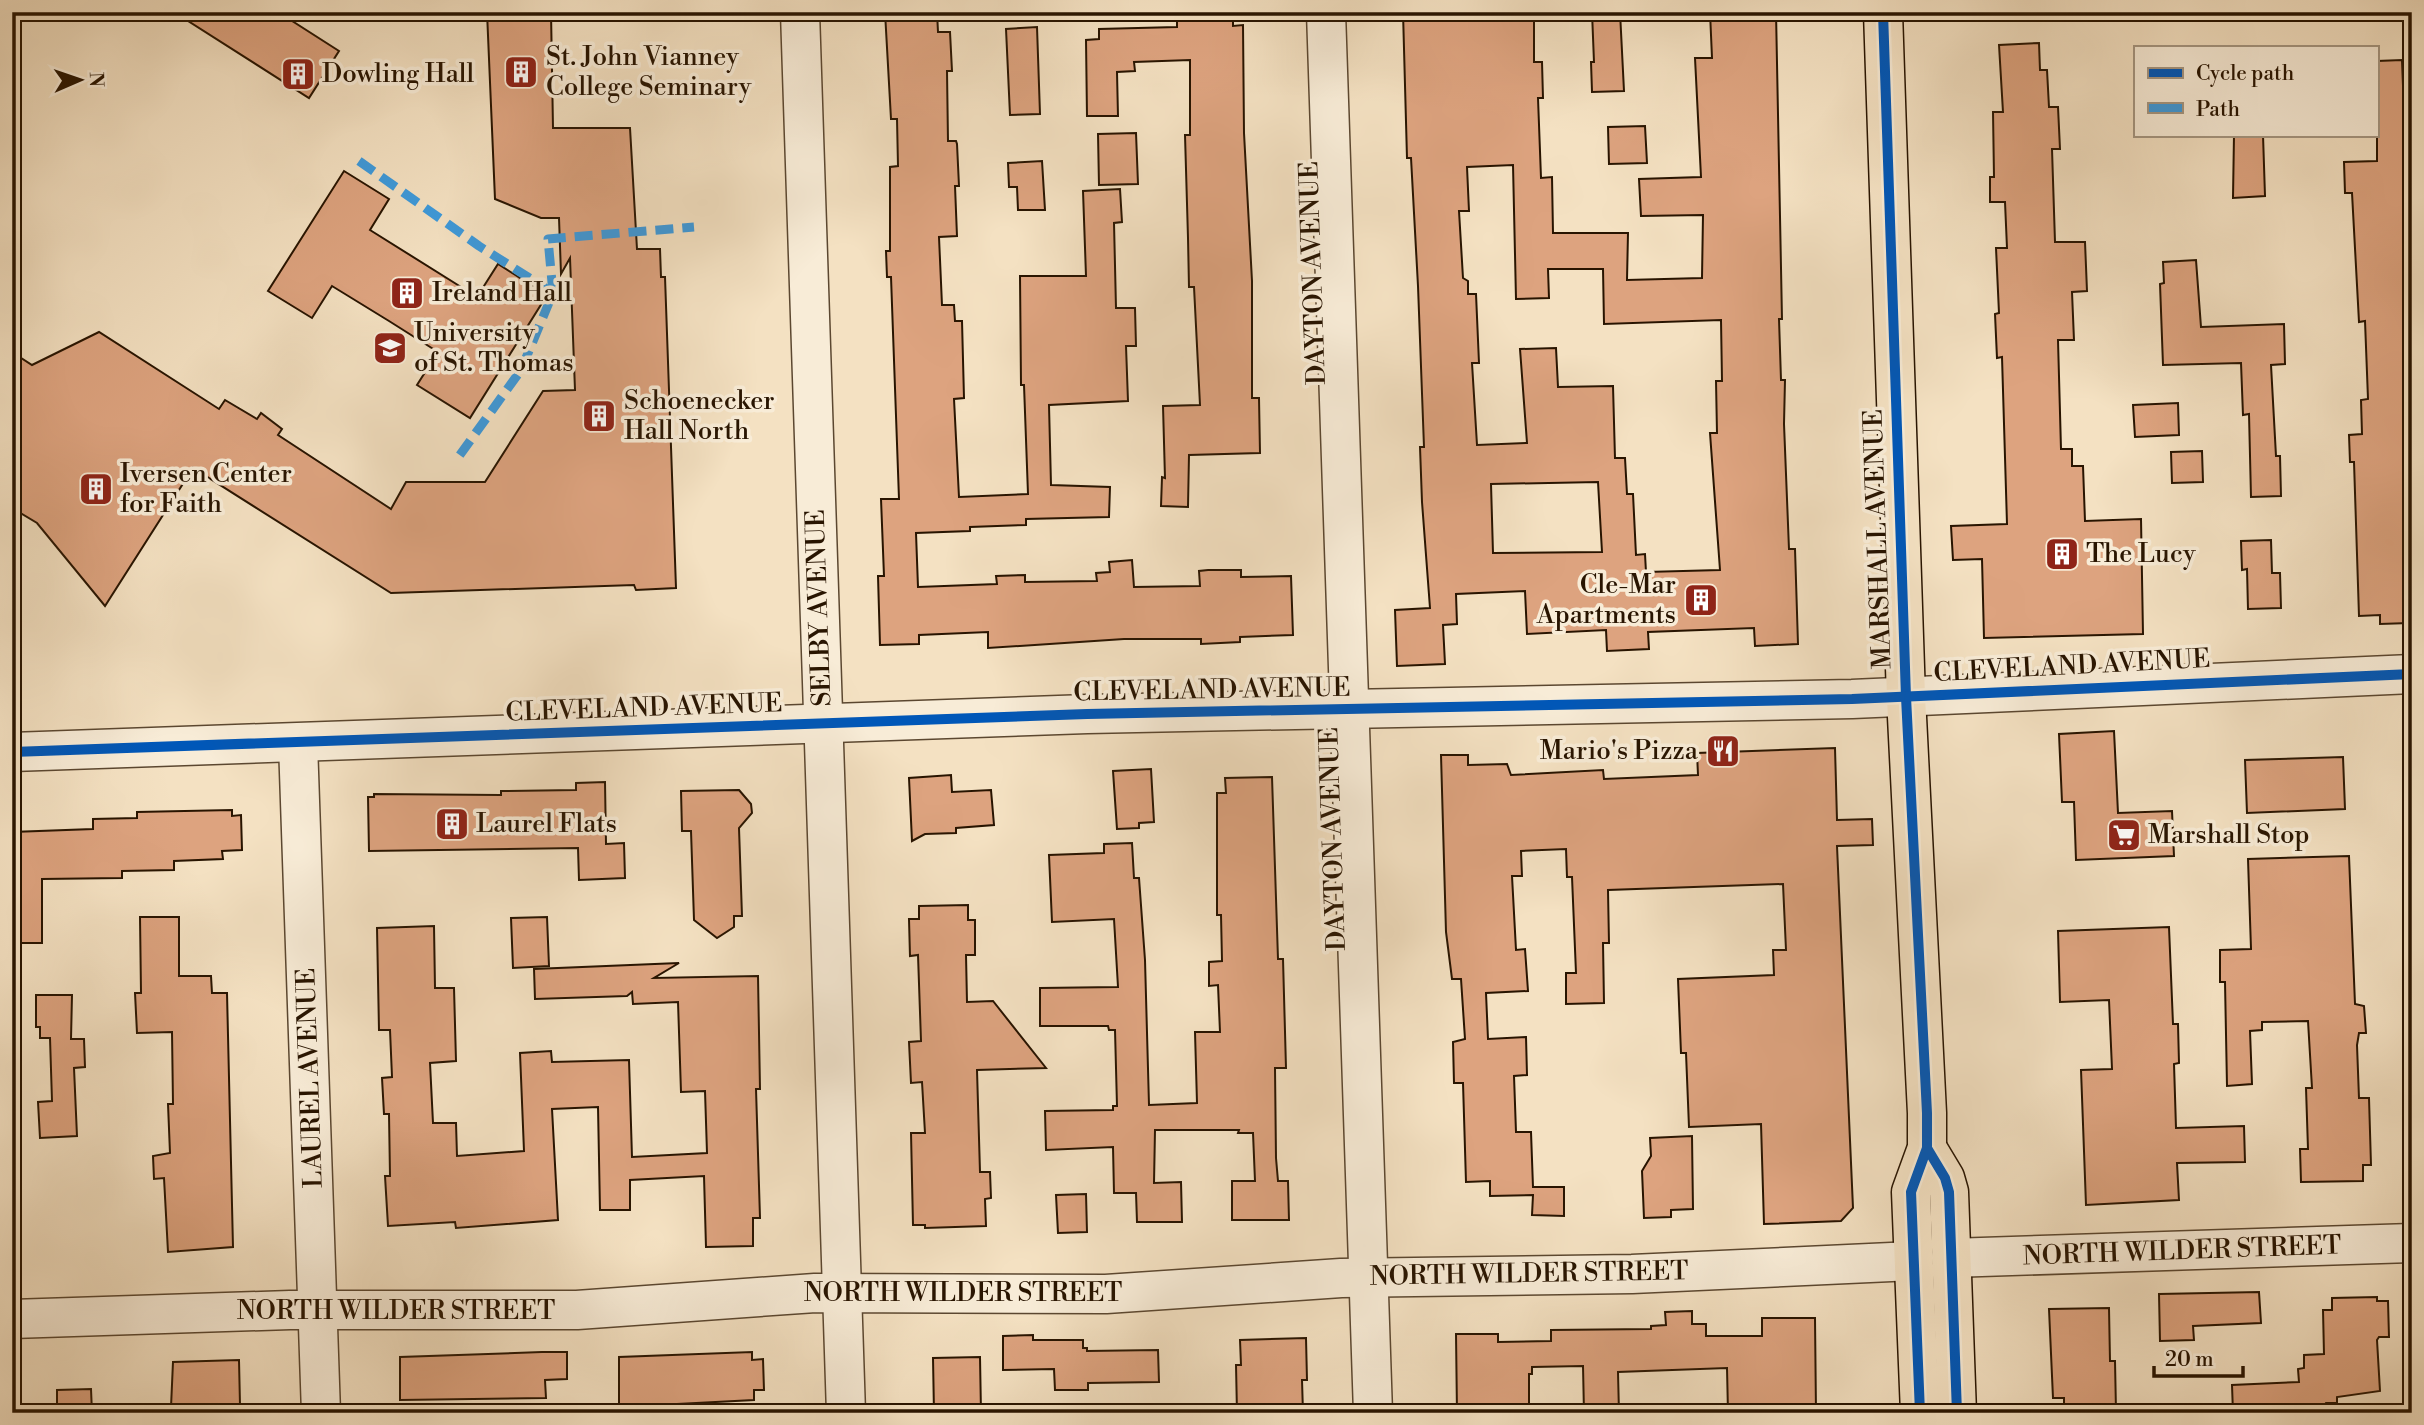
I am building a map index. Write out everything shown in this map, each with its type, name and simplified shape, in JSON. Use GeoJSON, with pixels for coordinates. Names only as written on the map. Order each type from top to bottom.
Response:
{"type":"FeatureCollection","features":[{"type":"Feature","properties":{"kind":"main road","name":"MARSHALL AVENUE"},"geometry":{"type":"LineString","coordinates":[[1882,12],[1906,697],[1927,1148],[1911,1192],[1920,1413]]}},
{"type":"Feature","properties":{"kind":"main road","name":"MARSHALL AVENUE"},"geometry":{"type":"LineString","coordinates":[[1927,1148],[1945,1178],[1949,1192],[1957,1413]]}},
{"type":"Feature","properties":{"kind":"street","name":"SELBY AVENUE"},"geometry":{"type":"LineString","coordinates":[[800,12],[846,1413]]}},
{"type":"Feature","properties":{"kind":"street","name":"DAYTON AVENUE"},"geometry":{"type":"LineString","coordinates":[[1326,12],[1373,1413]]}},
{"type":"Feature","properties":{"kind":"street","name":"CLEVELAND AVENUE"},"geometry":{"type":"LineString","coordinates":[[12,752],[1087,714],[1906,697],[2412,674]]}},
{"type":"Feature","properties":{"kind":"street","name":"LAUREL AVENUE"},"geometry":{"type":"LineString","coordinates":[[298,743],[321,1413]]}},
{"type":"Feature","properties":{"kind":"street","name":"NORTH WILDER STREET"},"geometry":{"type":"LineString","coordinates":[[1951,1258],[2412,1243]]}},
{"type":"Feature","properties":{"kind":"street","name":"NORTH WILDER STREET"},"geometry":{"type":"LineString","coordinates":[[12,1319],[317,1310],[577,1310],[842,1292],[1106,1294],[1369,1278],[1632,1274],[1913,1261]]}},
{"type":"Feature","properties":{"kind":"building","name":"Dowling Hall"},"geometry":{"type":"Polygon","coordinates":[[[174,12],[278,12],[339,51],[309,98],[174,12]]]}},
{"type":"Feature","properties":{"kind":"building"},"geometry":{"type":"Polygon","coordinates":[[[487,12],[551,12],[553,128],[630,128],[637,249],[660,249],[661,277],[665,277],[676,588],[636,590],[634,585],[391,593],[193,468],[105,606],[37,523],[12,508],[12,352],[32,365],[99,332],[219,409],[225,400],[257,419],[261,413],[282,429],[278,435],[391,509],[406,482],[485,482],[543,391],[575,390],[570,258],[561,274],[559,218],[541,218],[495,199],[487,12]]]}},
{"type":"Feature","properties":{"kind":"building"},"geometry":{"type":"Polygon","coordinates":[[[885,12],[937,12],[938,32],[950,32],[952,71],[947,71],[948,141],[956,141],[957,144],[957,236],[939,237],[942,305],[954,305],[955,321],[962,321],[964,398],[954,399],[959,497],[1028,494],[1024,385],[1021,385],[1020,276],[1086,276],[1083,191],[1120,189],[1122,222],[1114,223],[1116,308],[1135,308],[1136,346],[1126,346],[1128,401],[1049,405],[1051,485],[1110,487],[1109,517],[1026,519],[1026,525],[916,533],[918,587],[997,584],[996,576],[1025,575],[1025,582],[1097,581],[1096,573],[1110,572],[1109,562],[1132,560],[1134,587],[1200,586],[1199,571],[1208,570],[1241,570],[1241,577],[1291,576],[1293,635],[1240,637],[1240,642],[1201,644],[1201,639],[1124,639],[988,648],[988,632],[919,635],[919,644],[880,645],[878,576],[884,576],[881,499],[899,499],[891,277],[887,277],[886,251],[890,251],[890,167],[898,166],[897,119],[891,119],[885,12]]]}},
{"type":"Feature","properties":{"kind":"building"},"geometry":{"type":"Polygon","coordinates":[[[1403,12],[1534,12],[1534,62],[1542,62],[1543,98],[1538,98],[1541,178],[1552,177],[1553,233],[1628,233],[1627,280],[1702,278],[1703,215],[1641,216],[1639,179],[1701,177],[1695,58],[1712,58],[1710,12],[1776,12],[1781,380],[1785,380],[1789,549],[1795,549],[1798,644],[1755,646],[1754,628],[1648,632],[1649,649],[1607,651],[1606,630],[1527,634],[1525,591],[1456,594],[1457,624],[1443,625],[1445,664],[1397,666],[1395,610],[1430,608],[1422,502],[1420,447],[1424,447],[1418,286],[1411,158],[1407,158],[1403,12]],[[1513,165],[1467,167],[1469,211],[1459,211],[1463,278],[1468,281],[1468,294],[1476,294],[1479,363],[1472,363],[1477,445],[1527,443],[1520,349],[1556,348],[1558,387],[1613,386],[1615,458],[1625,458],[1627,494],[1633,494],[1636,555],[1645,554],[1646,572],[1720,570],[1710,433],[1717,433],[1716,381],[1722,381],[1721,320],[1604,324],[1603,269],[1548,269],[1549,298],[1516,299],[1513,165]],[[1598,482],[1491,484],[1493,553],[1602,552],[1598,482]]]}},
{"type":"Feature","properties":{"kind":"building"},"geometry":{"type":"Polygon","coordinates":[[[1592,12],[1620,12],[1624,91],[1592,92],[1592,12]]]}},
{"type":"Feature","properties":{"kind":"building"},"geometry":{"type":"Polygon","coordinates":[[[1233,18],[1233,26],[1243,25],[1244,133],[1252,281],[1252,398],[1259,398],[1260,453],[1189,455],[1188,507],[1161,506],[1162,477],[1165,478],[1163,406],[1200,405],[1194,287],[1189,287],[1185,135],[1190,135],[1190,60],[1134,62],[1135,71],[1117,72],[1118,116],[1087,116],[1086,40],[1099,39],[1099,29],[1177,27],[1177,20],[1233,18]]]}},
{"type":"Feature","properties":{"kind":"building"},"geometry":{"type":"Polygon","coordinates":[[[1037,27],[1040,114],[1010,115],[1006,29],[1037,27]]]}},
{"type":"Feature","properties":{"kind":"building"},"geometry":{"type":"Polygon","coordinates":[[[2039,43],[2040,70],[2047,70],[2049,107],[2058,107],[2060,149],[2052,149],[2055,242],[2085,242],[2087,291],[2072,292],[2074,340],[2058,340],[2061,449],[2072,449],[2072,466],[2083,466],[2085,521],[2141,519],[2143,634],[1984,638],[1982,559],[1953,560],[1951,526],[2007,524],[2002,357],[1997,358],[1995,314],[1999,313],[1996,248],[2007,248],[2005,202],[1990,202],[1990,177],[1994,177],[1993,112],[2003,112],[1999,45],[2039,43]]]}},
{"type":"Feature","properties":{"kind":"building"},"geometry":{"type":"Polygon","coordinates":[[[2402,60],[2412,318],[2412,615],[2408,615],[2409,623],[2380,624],[2380,615],[2359,616],[2354,462],[2350,462],[2349,435],[2362,434],[2361,400],[2368,399],[2365,321],[2359,322],[2352,193],[2345,193],[2344,162],[2377,161],[2378,61],[2402,60]]]}},
{"type":"Feature","properties":{"kind":"building"},"geometry":{"type":"Polygon","coordinates":[[[1645,126],[1647,163],[1609,164],[1608,127],[1645,126]]]}},
{"type":"Feature","properties":{"kind":"building"},"geometry":{"type":"Polygon","coordinates":[[[1136,133],[1138,184],[1099,185],[1098,134],[1136,133]]]}},
{"type":"Feature","properties":{"kind":"building"},"geometry":{"type":"Polygon","coordinates":[[[2234,136],[2263,136],[2265,196],[2233,198],[2234,136]]]}},
{"type":"Feature","properties":{"kind":"building"},"geometry":{"type":"Polygon","coordinates":[[[1042,161],[1045,210],[1018,210],[1017,187],[1009,187],[1008,163],[1042,161]]]}},
{"type":"Feature","properties":{"kind":"building","name":"Ireland Hall"},"geometry":{"type":"Polygon","coordinates":[[[344,171],[389,199],[370,230],[477,297],[498,264],[547,295],[470,418],[417,385],[438,352],[389,321],[332,286],[312,318],[268,291],[344,171]]]}},
{"type":"Feature","properties":{"kind":"building"},"geometry":{"type":"Polygon","coordinates":[[[2196,260],[2201,327],[2284,324],[2285,364],[2271,365],[2281,496],[2251,497],[2249,414],[2243,415],[2241,363],[2163,365],[2160,284],[2164,283],[2163,262],[2196,260]]]}},
{"type":"Feature","properties":{"kind":"building"},"geometry":{"type":"Polygon","coordinates":[[[2178,403],[2179,435],[2135,437],[2133,405],[2178,403]]]}},
{"type":"Feature","properties":{"kind":"building"},"geometry":{"type":"Polygon","coordinates":[[[2202,451],[2203,482],[2172,483],[2171,452],[2202,451]]]}},
{"type":"Feature","properties":{"kind":"building"},"geometry":{"type":"Polygon","coordinates":[[[2271,540],[2272,573],[2280,573],[2281,608],[2248,609],[2247,569],[2242,570],[2241,541],[2271,540]]]}},
{"type":"Feature","properties":{"kind":"building"},"geometry":{"type":"Polygon","coordinates":[[[2114,731],[2118,813],[2172,811],[2174,856],[2076,860],[2074,802],[2062,802],[2059,734],[2114,731]]]}},
{"type":"Feature","properties":{"kind":"building"},"geometry":{"type":"Polygon","coordinates":[[[1835,748],[1837,820],[1872,819],[1873,845],[1837,846],[1853,1208],[1841,1221],[1764,1224],[1761,1124],[1689,1127],[1686,1053],[1681,1053],[1678,979],[1774,975],[1773,950],[1786,950],[1783,884],[1608,890],[1609,943],[1603,943],[1604,1003],[1566,1004],[1566,973],[1576,973],[1572,877],[1567,877],[1566,849],[1521,851],[1522,876],[1512,876],[1516,950],[1525,949],[1528,991],[1486,993],[1488,1039],[1526,1037],[1527,1075],[1514,1076],[1516,1132],[1531,1132],[1533,1187],[1564,1187],[1564,1216],[1532,1215],[1533,1195],[1490,1196],[1490,1181],[1466,1182],[1463,1083],[1454,1083],[1453,1042],[1465,1039],[1461,979],[1452,979],[1446,932],[1441,755],[1468,755],[1468,765],[1507,764],[1511,775],[1603,770],[1604,779],[1698,775],[1697,753],[1835,748]]]}},
{"type":"Feature","properties":{"kind":"building"},"geometry":{"type":"Polygon","coordinates":[[[2343,757],[2345,809],[2247,813],[2245,760],[2343,757]]]}},
{"type":"Feature","properties":{"kind":"building"},"geometry":{"type":"Polygon","coordinates":[[[1151,769],[1154,822],[1139,823],[1139,828],[1117,829],[1113,771],[1151,769]]]}},
{"type":"Feature","properties":{"kind":"building"},"geometry":{"type":"Polygon","coordinates":[[[951,775],[952,792],[991,790],[994,825],[956,828],[956,833],[925,834],[912,841],[909,778],[951,775]]]}},
{"type":"Feature","properties":{"kind":"building"},"geometry":{"type":"Polygon","coordinates":[[[1272,777],[1278,959],[1283,959],[1286,1068],[1275,1068],[1276,1158],[1278,1181],[1288,1181],[1289,1220],[1232,1220],[1232,1181],[1255,1181],[1253,1133],[1238,1133],[1239,1130],[1155,1130],[1154,1183],[1181,1182],[1182,1222],[1137,1222],[1136,1193],[1114,1193],[1113,1147],[1046,1150],[1045,1111],[1113,1110],[1113,1106],[1117,1106],[1115,1030],[1109,1030],[1108,1026],[1040,1026],[1040,988],[1118,987],[1114,919],[1052,922],[1049,855],[1104,853],[1104,844],[1132,843],[1134,878],[1139,878],[1145,960],[1149,1105],[1197,1103],[1195,1032],[1220,1032],[1218,985],[1209,986],[1209,962],[1222,961],[1221,915],[1217,915],[1217,793],[1226,793],[1225,778],[1272,777]]]}},
{"type":"Feature","properties":{"kind":"building"},"geometry":{"type":"Polygon","coordinates":[[[605,782],[606,844],[624,843],[625,878],[579,880],[578,848],[369,851],[368,797],[374,797],[374,794],[501,795],[501,791],[576,790],[576,783],[605,782]]]}},
{"type":"Feature","properties":{"kind":"building"},"geometry":{"type":"Polygon","coordinates":[[[739,790],[751,804],[752,813],[739,828],[742,916],[734,916],[734,927],[717,938],[694,920],[691,831],[682,831],[681,791],[739,790]]]}},
{"type":"Feature","properties":{"kind":"building"},"geometry":{"type":"Polygon","coordinates":[[[232,810],[232,816],[241,815],[242,850],[222,851],[223,859],[174,861],[174,870],[122,871],[122,878],[42,879],[42,943],[12,943],[12,832],[93,829],[93,819],[137,818],[137,812],[232,810]]]}},
{"type":"Feature","properties":{"kind":"building"},"geometry":{"type":"Polygon","coordinates":[[[2349,856],[2355,1004],[2364,1006],[2366,1033],[2359,1033],[2357,1045],[2359,1098],[2369,1098],[2371,1165],[2363,1165],[2363,1181],[2301,1182],[2300,1149],[2308,1149],[2306,1088],[2312,1088],[2308,1021],[2262,1022],[2262,1030],[2250,1031],[2252,1084],[2227,1086],[2225,982],[2220,982],[2220,950],[2251,949],[2248,859],[2349,856]]]}},
{"type":"Feature","properties":{"kind":"building"},"geometry":{"type":"Polygon","coordinates":[[[968,905],[968,920],[975,920],[975,955],[966,955],[967,1002],[993,1001],[1046,1068],[977,1070],[980,1172],[990,1172],[991,1198],[985,1199],[986,1226],[925,1228],[925,1225],[913,1225],[911,1133],[925,1133],[922,1082],[911,1083],[909,1042],[921,1041],[918,955],[910,956],[909,919],[919,919],[919,906],[968,905]]]}},
{"type":"Feature","properties":{"kind":"building"},"geometry":{"type":"Polygon","coordinates":[[[140,917],[179,917],[179,976],[211,976],[212,993],[227,993],[233,1247],[168,1252],[164,1178],[154,1179],[153,1156],[170,1153],[168,1104],[173,1104],[172,1032],[137,1033],[135,993],[141,993],[140,917]]]}},
{"type":"Feature","properties":{"kind":"building"},"geometry":{"type":"Polygon","coordinates":[[[547,917],[549,966],[513,968],[511,918],[547,917]]]}},
{"type":"Feature","properties":{"kind":"building"},"geometry":{"type":"Polygon","coordinates":[[[434,926],[435,988],[454,988],[456,1061],[430,1063],[433,1123],[456,1123],[457,1156],[524,1151],[520,1053],[551,1051],[552,1062],[629,1060],[632,1157],[707,1153],[705,1091],[681,1092],[678,1002],[633,1004],[632,992],[627,996],[535,999],[534,969],[679,963],[654,978],[758,976],[760,1089],[756,1089],[760,1218],[753,1218],[753,1246],[706,1247],[704,1176],[630,1180],[630,1210],[600,1210],[598,1107],[552,1109],[558,1220],[456,1228],[455,1222],[388,1226],[385,1176],[390,1176],[389,1114],[384,1114],[382,1078],[392,1077],[390,1030],[379,1030],[377,928],[434,926]]]}},
{"type":"Feature","properties":{"kind":"building"},"geometry":{"type":"Polygon","coordinates":[[[2169,927],[2173,1024],[2178,1024],[2179,1063],[2174,1064],[2176,1128],[2244,1126],[2245,1162],[2177,1163],[2179,1200],[2086,1205],[2081,1070],[2112,1069],[2109,1000],[2060,1002],[2058,931],[2169,927]]]}},
{"type":"Feature","properties":{"kind":"building"},"geometry":{"type":"Polygon","coordinates":[[[36,995],[72,995],[71,1039],[84,1039],[85,1067],[74,1068],[77,1136],[40,1138],[38,1102],[52,1101],[50,1038],[40,1038],[40,1027],[36,1027],[36,995]]]}},
{"type":"Feature","properties":{"kind":"building"},"geometry":{"type":"Polygon","coordinates":[[[1692,1136],[1693,1209],[1671,1210],[1671,1217],[1644,1218],[1642,1171],[1651,1156],[1650,1138],[1692,1136]]]}},
{"type":"Feature","properties":{"kind":"building"},"geometry":{"type":"Polygon","coordinates":[[[1086,1194],[1087,1232],[1058,1233],[1056,1195],[1086,1194]]]}},
{"type":"Feature","properties":{"kind":"building"},"geometry":{"type":"Polygon","coordinates":[[[2259,1292],[2261,1323],[2193,1326],[2194,1340],[2160,1341],[2159,1294],[2259,1292]]]}},
{"type":"Feature","properties":{"kind":"building"},"geometry":{"type":"Polygon","coordinates":[[[2377,1297],[2377,1301],[2388,1301],[2389,1337],[2379,1337],[2377,1340],[2380,1391],[2337,1397],[2337,1403],[2326,1403],[2318,1413],[2233,1413],[2232,1385],[2299,1382],[2298,1369],[2304,1368],[2304,1355],[2324,1354],[2323,1310],[2332,1310],[2332,1298],[2377,1297]]]}},
{"type":"Feature","properties":{"kind":"building"},"geometry":{"type":"Polygon","coordinates":[[[2109,1308],[2110,1361],[2115,1361],[2116,1411],[2064,1413],[2064,1398],[2053,1398],[2049,1309],[2109,1308]]]}},
{"type":"Feature","properties":{"kind":"building"},"geometry":{"type":"Polygon","coordinates":[[[1692,1311],[1692,1324],[1706,1324],[1706,1336],[1762,1336],[1762,1318],[1815,1318],[1816,1413],[1728,1413],[1727,1368],[1618,1372],[1619,1413],[1584,1413],[1583,1366],[1532,1367],[1532,1374],[1529,1374],[1529,1413],[1457,1413],[1456,1334],[1498,1334],[1498,1342],[1551,1341],[1551,1330],[1651,1329],[1651,1326],[1666,1325],[1665,1312],[1692,1311]]]}},
{"type":"Feature","properties":{"kind":"building"},"geometry":{"type":"Polygon","coordinates":[[[1033,1335],[1033,1340],[1083,1340],[1083,1348],[1087,1348],[1087,1351],[1158,1350],[1159,1382],[1088,1383],[1088,1390],[1055,1390],[1054,1369],[1003,1370],[1003,1336],[1033,1335]]]}},
{"type":"Feature","properties":{"kind":"building"},"geometry":{"type":"Polygon","coordinates":[[[1306,1338],[1307,1380],[1302,1380],[1303,1413],[1237,1413],[1236,1365],[1241,1365],[1240,1340],[1306,1338]]]}},
{"type":"Feature","properties":{"kind":"building"},"geometry":{"type":"Polygon","coordinates":[[[567,1352],[567,1379],[545,1380],[546,1398],[400,1400],[400,1357],[567,1352]]]}},
{"type":"Feature","properties":{"kind":"building"},"geometry":{"type":"Polygon","coordinates":[[[752,1352],[752,1360],[763,1359],[764,1390],[754,1390],[754,1400],[619,1407],[619,1357],[752,1352]]]}},
{"type":"Feature","properties":{"kind":"building"},"geometry":{"type":"Polygon","coordinates":[[[980,1357],[981,1413],[934,1413],[933,1358],[980,1357]]]}},
{"type":"Feature","properties":{"kind":"building"},"geometry":{"type":"Polygon","coordinates":[[[239,1360],[240,1405],[171,1407],[173,1362],[239,1360]]]}},
{"type":"Feature","properties":{"kind":"building"},"geometry":{"type":"Polygon","coordinates":[[[91,1389],[92,1413],[57,1413],[57,1390],[91,1389]]]}},
{"type":"Feature","properties":{"kind":"marked path"},"geometry":{"type":"LineString","coordinates":[[359,161],[479,246],[553,293],[521,370],[457,459]]}},
{"type":"Feature","properties":{"kind":"marked path"},"geometry":{"type":"LineString","coordinates":[[553,293],[548,239],[694,227]]}},
{"type":"Feature","properties":{"kind":"cycle path"},"geometry":{"type":"LineString","coordinates":[[1883,12],[1906,697],[1927,1113],[1927,1148],[1911,1192],[1920,1413]]}},
{"type":"Feature","properties":{"kind":"cycle path"},"geometry":{"type":"LineString","coordinates":[[12,752],[1087,714],[1852,699],[2412,674]]}},
{"type":"Feature","properties":{"kind":"cycle path"},"geometry":{"type":"LineString","coordinates":[[1927,1148],[1945,1178],[1949,1192],[1957,1413]]}},
{"type":"Feature","properties":{"kind":"place","name":"St. John Vianney College Seminary"},"geometry":{"type":"Point","coordinates":[521,72]}},
{"type":"Feature","properties":{"kind":"place","name":"Dowling Hall"},"geometry":{"type":"Point","coordinates":[298,74]}},
{"type":"Feature","properties":{"kind":"place","name":"Ireland Hall"},"geometry":{"type":"Point","coordinates":[407,293]}},
{"type":"Feature","properties":{"kind":"place","name":"University of St. Thomas"},"geometry":{"type":"Point","coordinates":[390,348]}},
{"type":"Feature","properties":{"kind":"place","name":"Schoenecker Hall North"},"geometry":{"type":"Point","coordinates":[599,416]}},
{"type":"Feature","properties":{"kind":"place","name":"Iversen Center for Faith"},"geometry":{"type":"Point","coordinates":[96,489]}},
{"type":"Feature","properties":{"kind":"place","name":"The Lucy"},"geometry":{"type":"Point","coordinates":[2062,554]}},
{"type":"Feature","properties":{"kind":"place","name":"Cle-Mar Apartments"},"geometry":{"type":"Point","coordinates":[1701,600]}},
{"type":"Feature","properties":{"kind":"place","name":"Mario's Pizza"},"geometry":{"type":"Point","coordinates":[1723,751]}},
{"type":"Feature","properties":{"kind":"place","name":"Laurel Flats"},"geometry":{"type":"Point","coordinates":[452,824]}},
{"type":"Feature","properties":{"kind":"place","name":"Marshall Stop"},"geometry":{"type":"Point","coordinates":[2124,835]}}]}
